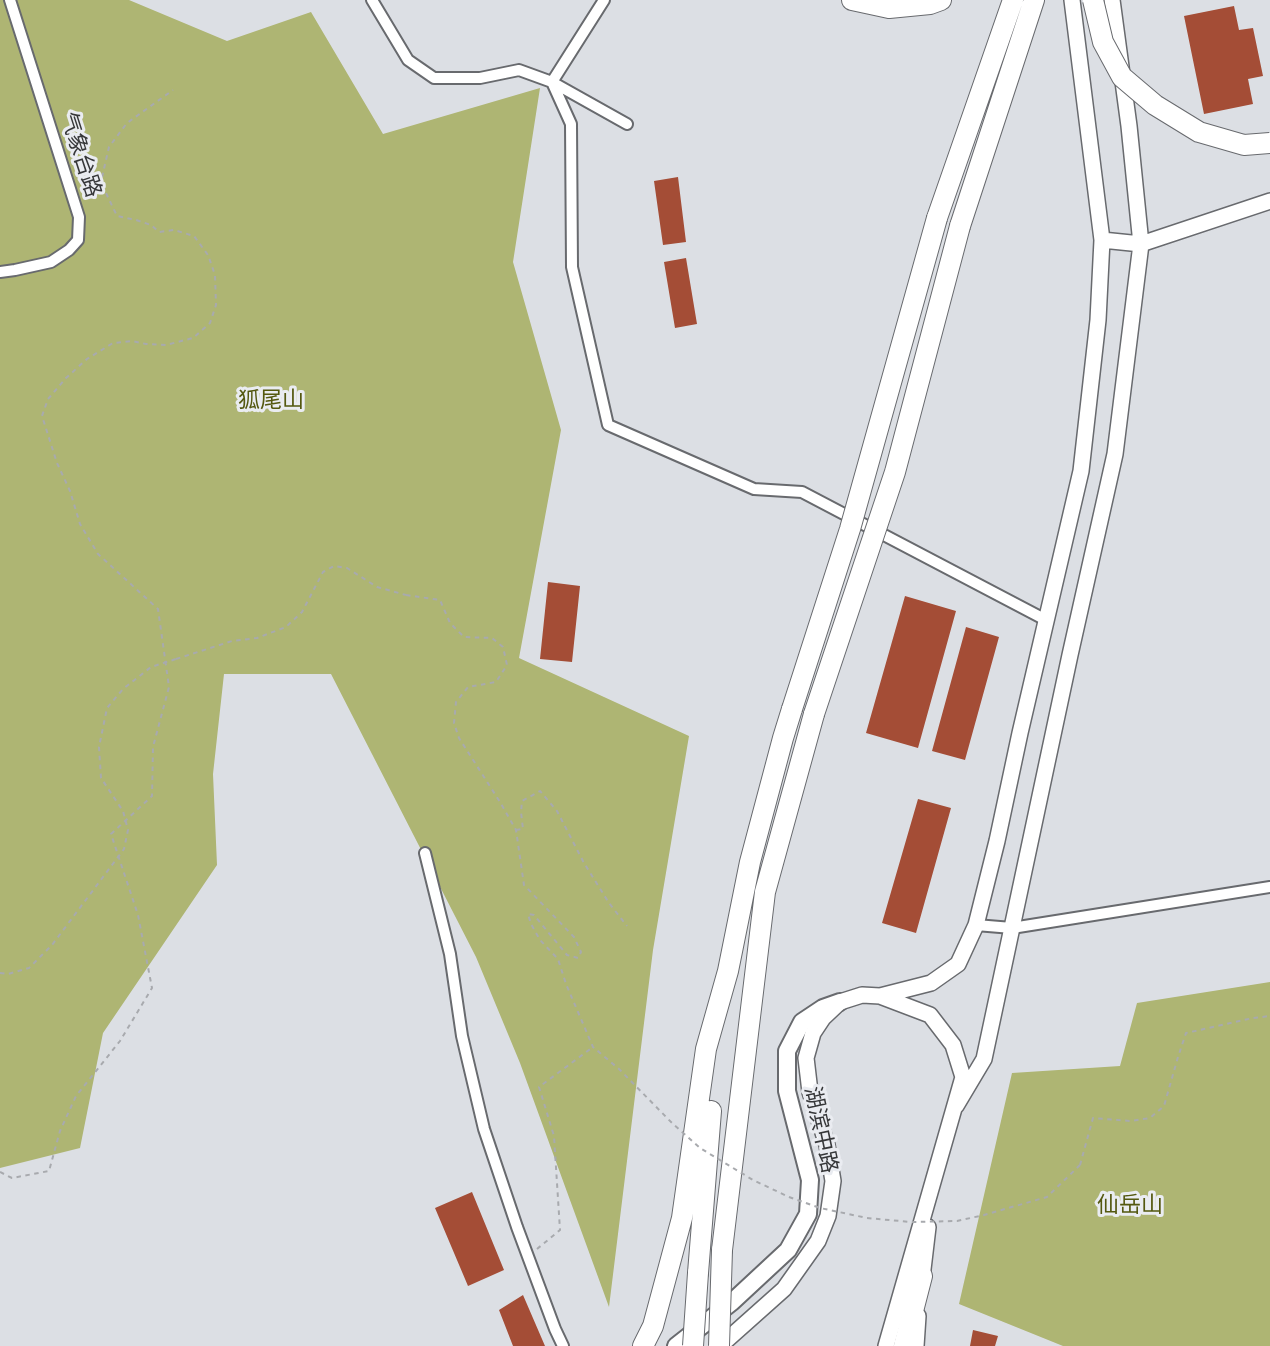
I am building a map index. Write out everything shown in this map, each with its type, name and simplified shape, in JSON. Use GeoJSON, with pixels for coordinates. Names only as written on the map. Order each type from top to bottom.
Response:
{"type":"FeatureCollection","features":[{"type":"Feature","properties":{"kind":"highway"},"geometry":{"type":"LineString","coordinates":[[852,0],[889,8],[930,4],[941,0]]}},
{"type":"Feature","properties":{"kind":"highway"},"geometry":{"type":"LineString","coordinates":[[693,1346],[708,1132],[728,971],[750,862],[783,738],[850,529],[937,218],[1013,0]]}},
{"type":"Feature","properties":{"kind":"highway"},"geometry":{"type":"LineString","coordinates":[[720,1346],[722,1250],[765,892],[814,714],[895,472],[960,226],[1034,0]]}},
{"type":"Feature","properties":{"kind":"highway"},"geometry":{"type":"LineString","coordinates":[[1093,0],[1103,42],[1122,77],[1155,105],[1199,132],[1244,145],[1270,143]]}},
{"type":"Feature","properties":{"kind":"highway"},"geometry":{"type":"LineString","coordinates":[[644,1346],[653,1326],[682,1218],[706,1049],[728,971]]}},
{"type":"Feature","properties":{"kind":"highway"},"geometry":{"type":"LineString","coordinates":[[904,1346],[922,1276]]}},
{"type":"Feature","properties":{"kind":"main road"},"geometry":{"type":"LineString","coordinates":[[720,1346],[784,1289],[818,1240],[828,1216],[833,1181],[827,1145],[810,1092],[806,1058],[813,1033],[823,1018],[840,1002],[862,995],[880,996],[931,983],[958,964],[976,925],[1081,471],[1098,320],[1102,240],[1072,0]]}},
{"type":"Feature","properties":{"kind":"main road"},"geometry":{"type":"LineString","coordinates":[[956,1106],[984,1059],[1072,644],[1115,454],[1141,244],[1129,126],[1112,0]]}},
{"type":"Feature","properties":{"kind":"main road"},"geometry":{"type":"LineString","coordinates":[[1102,240],[1141,244],[1270,201]]}},
{"type":"Feature","properties":{"kind":"main road"},"geometry":{"type":"LineString","coordinates":[[880,996],[930,1016],[953,1045],[963,1077],[886,1346]]}},
{"type":"Feature","properties":{"kind":"main road","name":"湖滨中路"},"geometry":{"type":"LineString","coordinates":[[676,1346],[732,1302],[788,1250],[808,1214],[810,1180],[787,1091],[787,1051],[802,1022],[823,1008],[840,1002]]}},
{"type":"Feature","properties":{"kind":"main road"},"geometry":{"type":"LineString","coordinates":[[916,1346],[933,1182]]}},
{"type":"Feature","properties":{"kind":"street","name":"气象台路"},"geometry":{"type":"LineString","coordinates":[[0,272],[51,262],[69,250],[78,240],[79,217],[10,0]]}},
{"type":"Feature","properties":{"kind":"street"},"geometry":{"type":"LineString","coordinates":[[372,0],[408,60],[434,78],[480,78],[519,70],[552,82],[627,124]]}},
{"type":"Feature","properties":{"kind":"street"},"geometry":{"type":"LineString","coordinates":[[552,82],[604,0]]}},
{"type":"Feature","properties":{"kind":"street"},"geometry":{"type":"LineString","coordinates":[[552,82],[571,124],[572,267],[608,425],[754,489],[802,492],[1046,620]]}},
{"type":"Feature","properties":{"kind":"street"},"geometry":{"type":"LineString","coordinates":[[425,853],[450,954],[462,1036],[484,1129],[528,1256],[563,1346]]}},
{"type":"Feature","properties":{"kind":"street"},"geometry":{"type":"LineString","coordinates":[[976,925],[1012,928],[1270,887]]}},
{"type":"Feature","properties":{"kind":"path"},"geometry":{"type":"LineString","coordinates":[[75,204],[91,197],[100,186],[109,147],[127,123],[173,90]]}},
{"type":"Feature","properties":{"kind":"path"},"geometry":{"type":"LineString","coordinates":[[0,1172],[12,1178],[49,1171],[60,1131],[76,1096],[120,1041],[152,988],[138,915],[111,834],[152,796],[153,747],[169,687],[158,609],[98,554],[80,524],[42,416],[48,399],[66,378],[87,359],[113,343],[132,340],[146,344],[166,345],[194,338],[210,323],[216,305],[215,275],[208,255],[194,236],[174,230],[159,232],[151,225],[117,216],[105,191],[100,186]]}},
{"type":"Feature","properties":{"kind":"path"},"geometry":{"type":"LineString","coordinates":[[0,973],[8,974],[29,968],[52,945],[124,849],[128,830],[123,811],[101,778],[99,747],[107,708],[123,689],[151,667],[232,641],[257,638],[286,627],[302,612],[323,572],[334,566],[347,568],[377,587],[406,596],[440,600],[450,624],[464,637],[492,639],[503,647],[507,665],[496,682],[468,687],[456,702],[454,723],[459,738],[516,830],[524,885],[574,937],[581,952],[578,958],[567,955],[534,915],[528,914],[531,924],[540,940],[558,959],[566,984],[593,1047],[700,1148],[753,1180],[789,1197],[820,1208],[867,1218],[911,1222],[957,1221],[995,1213],[1047,1197],[1080,1165],[1093,1118],[1130,1121],[1150,1118],[1164,1106],[1186,1033],[1270,1016]]}},
{"type":"Feature","properties":{"kind":"path"},"geometry":{"type":"LineString","coordinates":[[516,830],[523,829],[522,801],[540,791],[557,811],[584,863],[609,903],[627,926]]}},
{"type":"Feature","properties":{"kind":"path"},"geometry":{"type":"LineString","coordinates":[[528,1256],[561,1230],[554,1136],[540,1088],[593,1047]]}},
{"type":"Feature","properties":{"kind":"green space","name":"狐尾山"},"geometry":{"type":"Polygon","coordinates":[[[0,0],[129,0],[227,41],[311,12],[383,134],[540,88],[513,262],[561,430],[519,658],[689,736],[653,950],[609,1307],[520,1063],[476,957],[331,674],[224,674],[213,774],[217,865],[103,1033],[80,1148],[0,1168],[0,0]]]}},
{"type":"Feature","properties":{"kind":"green space","name":"仙岳山"},"geometry":{"type":"Polygon","coordinates":[[[1270,982],[1270,1346],[1063,1346],[959,1304],[1012,1073],[1120,1066],[1137,1003],[1270,982]]]}},
{"type":"Feature","properties":{"kind":"building"},"geometry":{"type":"Polygon","coordinates":[[[1234,6],[1239,30],[1253,28],[1263,76],[1248,79],[1253,104],[1204,114],[1184,16],[1234,6]]]}},
{"type":"Feature","properties":{"kind":"building"},"geometry":{"type":"Polygon","coordinates":[[[678,177],[686,242],[663,245],[654,181],[678,177]]]}},
{"type":"Feature","properties":{"kind":"building"},"geometry":{"type":"Polygon","coordinates":[[[686,258],[697,324],[675,328],[664,262],[686,258]]]}},
{"type":"Feature","properties":{"kind":"building"},"geometry":{"type":"Polygon","coordinates":[[[548,582],[580,586],[572,662],[540,659],[548,582]]]}},
{"type":"Feature","properties":{"kind":"building"},"geometry":{"type":"Polygon","coordinates":[[[905,596],[956,611],[918,748],[866,733],[905,596]]]}},
{"type":"Feature","properties":{"kind":"building"},"geometry":{"type":"Polygon","coordinates":[[[966,627],[999,637],[965,760],[932,751],[966,627]]]}},
{"type":"Feature","properties":{"kind":"building"},"geometry":{"type":"Polygon","coordinates":[[[918,799],[951,808],[916,933],[882,923],[918,799]]]}},
{"type":"Feature","properties":{"kind":"building"},"geometry":{"type":"Polygon","coordinates":[[[472,1192],[504,1270],[468,1286],[435,1208],[472,1192]]]}},
{"type":"Feature","properties":{"kind":"building"},"geometry":{"type":"Polygon","coordinates":[[[523,1295],[545,1346],[513,1346],[499,1310],[523,1295]]]}},
{"type":"Feature","properties":{"kind":"building"},"geometry":{"type":"Polygon","coordinates":[[[973,1330],[998,1336],[995,1346],[970,1346],[973,1330]]]}}]}
